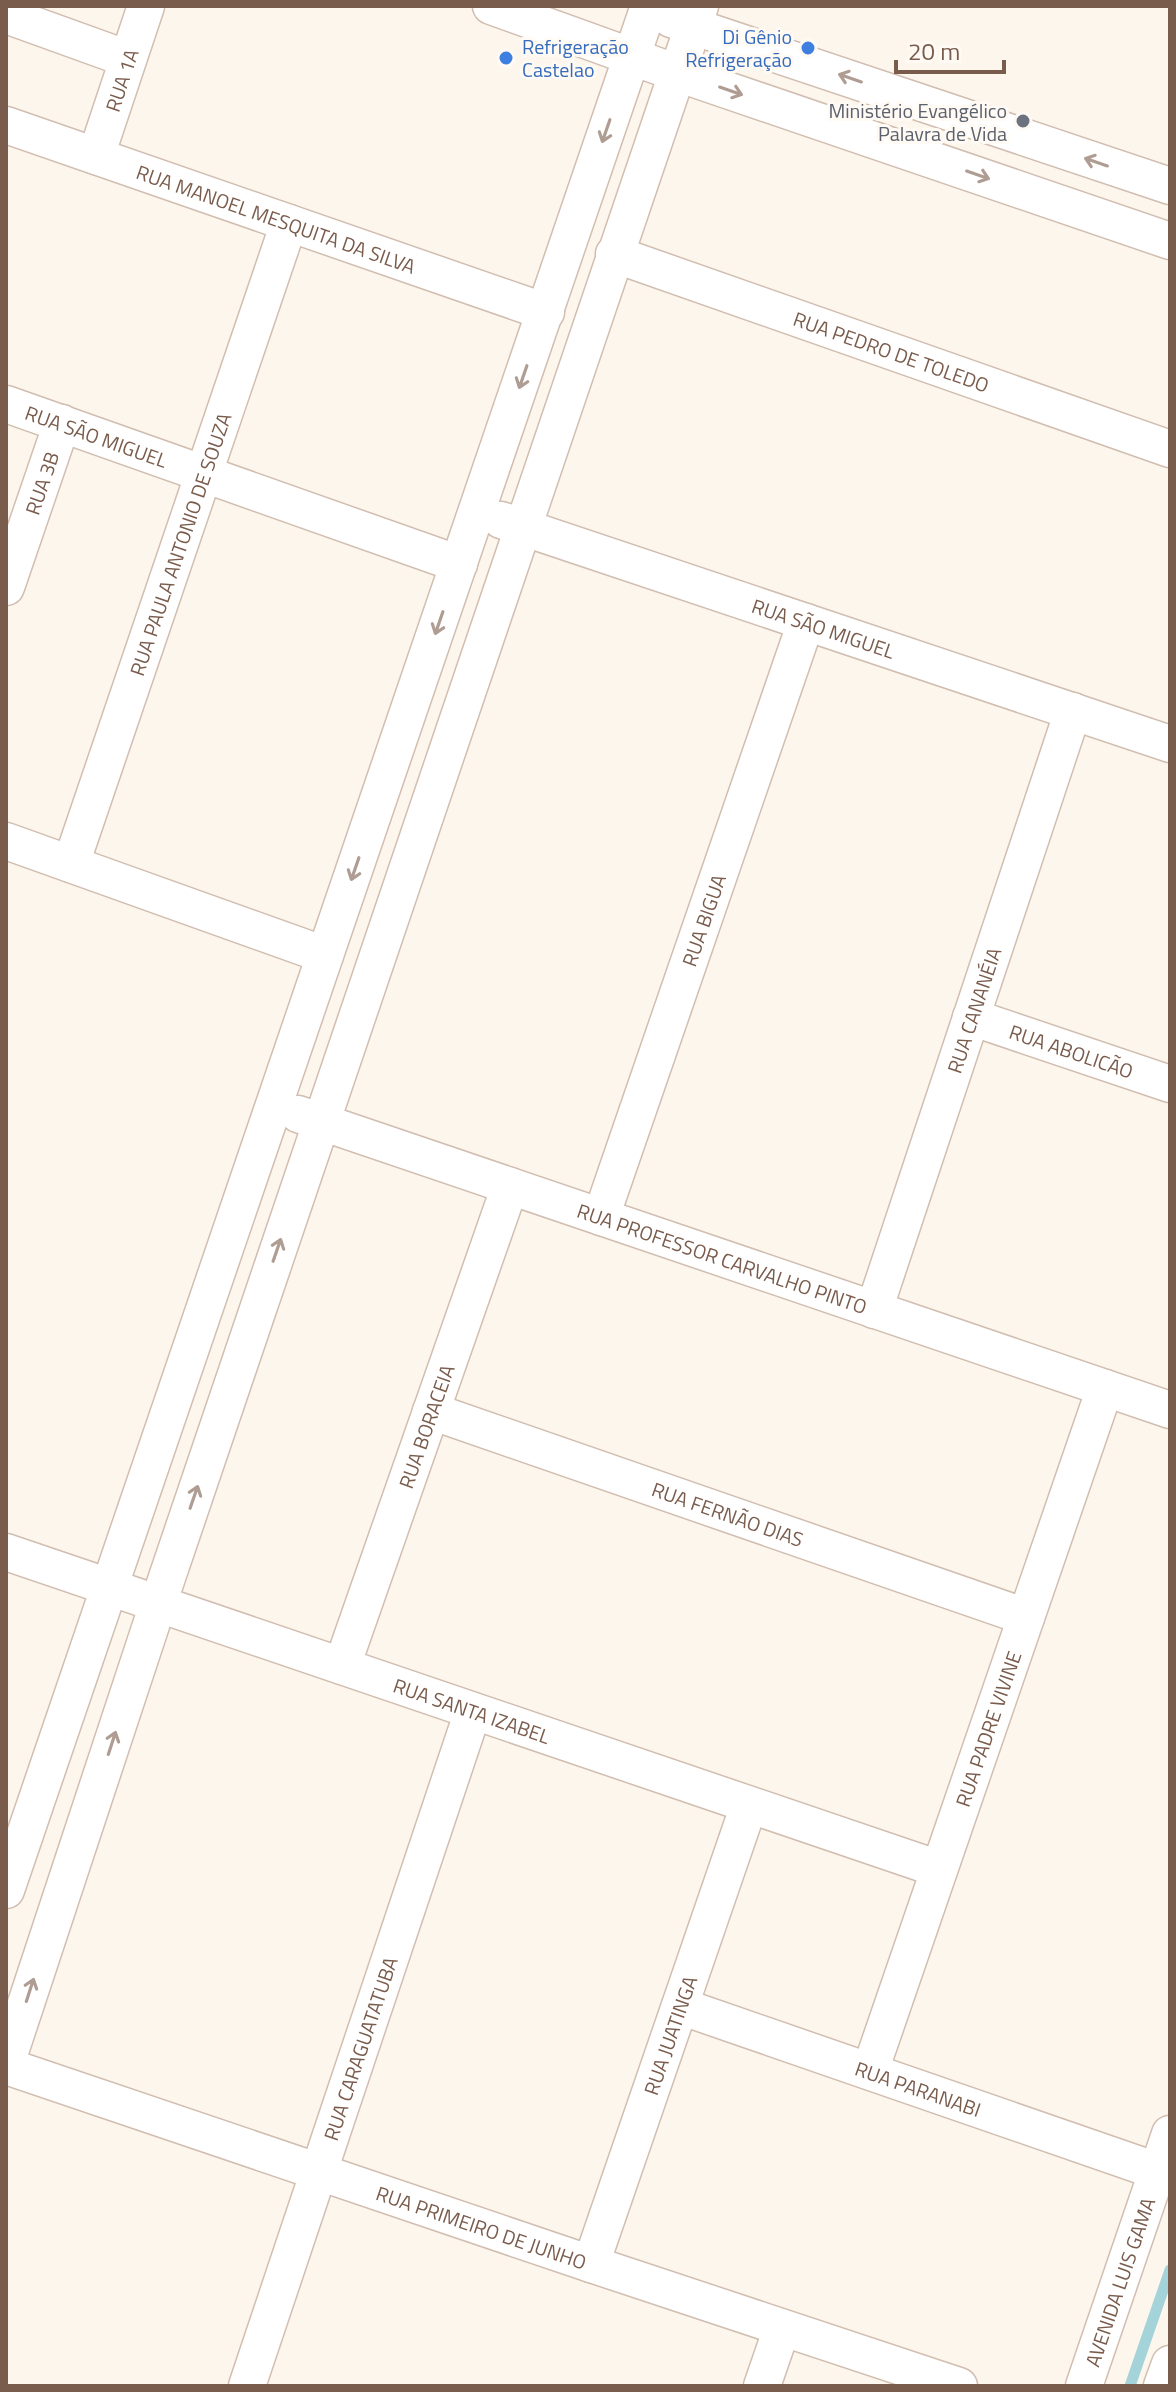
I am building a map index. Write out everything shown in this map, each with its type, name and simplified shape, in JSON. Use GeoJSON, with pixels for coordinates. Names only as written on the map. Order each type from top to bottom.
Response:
{"type":"FeatureCollection","features":[{"type":"Feature","properties":{"kind":"street","name":"RUA 1A"},"geometry":{"type":"LineString","coordinates":[[96,156],[146,6]]}},
{"type":"Feature","properties":{"kind":"street"},"geometry":{"type":"LineString","coordinates":[[491,6],[677,73],[1170,241]]}},
{"type":"Feature","properties":{"kind":"street"},"geometry":{"type":"LineString","coordinates":[[6,1890],[15,1833],[109,1587],[546,312],[631,57],[642,8],[696,16],[1170,186]]}},
{"type":"Feature","properties":{"kind":"street"},"geometry":{"type":"LineString","coordinates":[[6,15],[128,59]]}},
{"type":"Feature","properties":{"kind":"street"},"geometry":{"type":"LineString","coordinates":[[6,2065],[320,1122],[696,16]]}},
{"type":"Feature","properties":{"kind":"street","name":"RUA MANOEL MESQUITA DA SILVA"},"geometry":{"type":"LineString","coordinates":[[6,125],[546,312]]}},
{"type":"Feature","properties":{"kind":"street","name":"RUA PAULA ANTONIO DE SOUZA"},"geometry":{"type":"LineString","coordinates":[[71,864],[289,223]]}},
{"type":"Feature","properties":{"kind":"street","name":"RUA PEDRO DE TOLEDO"},"geometry":{"type":"LineString","coordinates":[[614,254],[1170,449]]}},
{"type":"Feature","properties":{"kind":"street","name":"RUA SÃO MIGUEL"},"geometry":{"type":"LineString","coordinates":[[6,404],[459,564]]}},
{"type":"Feature","properties":{"kind":"street","name":"RUA 3B"},"geometry":{"type":"LineString","coordinates":[[6,587],[62,423]]}},
{"type":"Feature","properties":{"kind":"street","name":"RUA SÃO MIGUEL"},"geometry":{"type":"LineString","coordinates":[[477,512],[1170,744]]}},
{"type":"Feature","properties":{"kind":"street","name":"RUA BIGUA"},"geometry":{"type":"LineString","coordinates":[[601,1217],[806,622]]}},
{"type":"Feature","properties":{"kind":"street","name":"RUA CANANÉIA"},"geometry":{"type":"LineString","coordinates":[[874,1310],[1073,711]]}},
{"type":"Feature","properties":{"kind":"street"},"geometry":{"type":"LineString","coordinates":[[6,841],[325,955]]}},
{"type":"Feature","properties":{"kind":"street","name":"RUA ABOLICÃO"},"geometry":{"type":"LineString","coordinates":[[971,1017],[1170,1084]]}},
{"type":"Feature","properties":{"kind":"street","name":"RUA PROFESSOR CARVALHO PINTO"},"geometry":{"type":"LineString","coordinates":[[273,1106],[1170,1410]]}},
{"type":"Feature","properties":{"kind":"street","name":"RUA BORACEIA"},"geometry":{"type":"LineString","coordinates":[[342,1666],[510,1186]]}},
{"type":"Feature","properties":{"kind":"street","name":"RUA PADRE VIVINE"},"geometry":{"type":"LineString","coordinates":[[870,2071],[1105,1388]]}},
{"type":"Feature","properties":{"kind":"street","name":"RUA FERNÃO DIAS"},"geometry":{"type":"LineString","coordinates":[[431,1411],[1026,1617]]}},
{"type":"Feature","properties":{"kind":"street","name":"RUA SANTA IZABEL"},"geometry":{"type":"LineString","coordinates":[[6,1552],[939,1869]]}},
{"type":"Feature","properties":{"kind":"street","name":"RUA CARAGUATATUBA"},"geometry":{"type":"LineString","coordinates":[[247,2386],[473,1711]]}},
{"type":"Feature","properties":{"kind":"street","name":"RUA JUATINGA"},"geometry":{"type":"LineString","coordinates":[[591,2264],[749,1805]]}},
{"type":"Feature","properties":{"kind":"street","name":"RUA PARANABI"},"geometry":{"type":"LineString","coordinates":[[680,2006],[1157,2171]]}},
{"type":"Feature","properties":{"kind":"street","name":"RUA PRIMEIRO DE JUNHO"},"geometry":{"type":"LineString","coordinates":[[6,2065],[959,2386]]}},
{"type":"Feature","properties":{"kind":"street","name":"AVENIDA LUIS GAMA"},"geometry":{"type":"LineString","coordinates":[[1084,2386],[1170,2134]]}},
{"type":"Feature","properties":{"kind":"street"},"geometry":{"type":"LineString","coordinates":[[762,2386],[782,2328]]}},
{"type":"Feature","properties":{"kind":"street"},"geometry":{"type":"LineString","coordinates":[[1162,2386],[1170,2364]]}},
{"type":"Feature","properties":{"kind":"waterway"},"geometry":{"type":"LineString","coordinates":[[1130,2386],[1170,2270]]}},
{"type":"Feature","properties":{"kind":"place","name":"Di Gênio Refrigeração"},"geometry":{"type":"Point","coordinates":[808,48]}},
{"type":"Feature","properties":{"kind":"place","name":"Refrigeração Castelao"},"geometry":{"type":"Point","coordinates":[506,58]}},
{"type":"Feature","properties":{"kind":"place","name":"Ministério Evangélico Palavra de Vida"},"geometry":{"type":"Point","coordinates":[1023,121]}}]}
